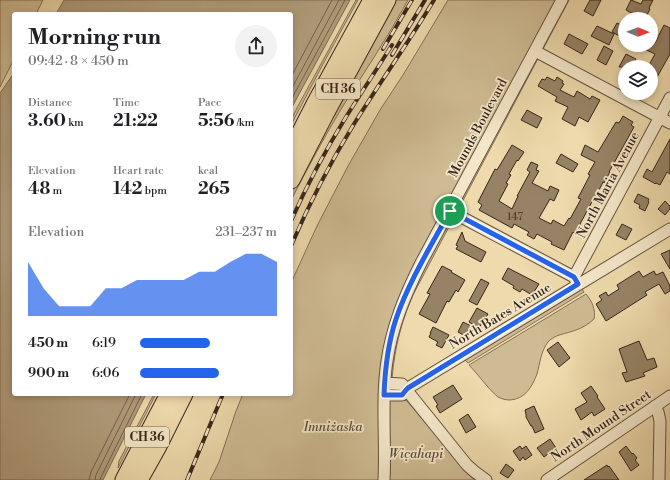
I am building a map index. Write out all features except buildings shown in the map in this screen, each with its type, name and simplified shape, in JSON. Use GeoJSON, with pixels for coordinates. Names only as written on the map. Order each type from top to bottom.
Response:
{"type":"FeatureCollection","features":[{"type":"Feature","properties":{"kind":"highway","name":"CH 36"},"geometry":{"type":"LineString","coordinates":[[293,147],[372,0]]}},
{"type":"Feature","properties":{"kind":"highway","name":"CH 36"},"geometry":{"type":"LineString","coordinates":[[293,176],[387,0]]}},
{"type":"Feature","properties":{"kind":"highway","name":"CH 36"},"geometry":{"type":"LineString","coordinates":[[124,480],[169,396]]}},
{"type":"Feature","properties":{"kind":"highway","name":"CH 36"},"geometry":{"type":"LineString","coordinates":[[139,480],[183,396]]}},
{"type":"Feature","properties":{"kind":"highway"},"geometry":{"type":"LineString","coordinates":[[143,480],[158,446]]}},
{"type":"Feature","properties":{"kind":"street","name":"Mounds Boulevard"},"geometry":{"type":"LineString","coordinates":[[384,480],[384,395],[386,361],[391,338],[401,306],[419,268],[562,0]]}},
{"type":"Feature","properties":{"kind":"street"},"geometry":{"type":"LineString","coordinates":[[535,51],[670,123]]}},
{"type":"Feature","properties":{"kind":"street","name":"North Maria Avenue"},"geometry":{"type":"LineString","coordinates":[[576,281],[670,98]]}},
{"type":"Feature","properties":{"kind":"street"},"geometry":{"type":"LineString","coordinates":[[450,211],[576,281]]}},
{"type":"Feature","properties":{"kind":"street","name":"North Bates Avenue"},"geometry":{"type":"LineString","coordinates":[[384,395],[402,395],[406,390],[576,281],[670,229]]}},
{"type":"Feature","properties":{"kind":"street"},"geometry":{"type":"LineString","coordinates":[[385,383],[402,384],[467,466],[486,480]]}},
{"type":"Feature","properties":{"kind":"street","name":"North Mound Street"},"geometry":{"type":"LineString","coordinates":[[547,480],[670,396]]}},
{"type":"Feature","properties":{"kind":"street"},"geometry":{"type":"LineString","coordinates":[[655,406],[660,421],[659,480]]}},
{"type":"Feature","properties":{"kind":"green space"},"geometry":{"type":"Polygon","coordinates":[[[0,0],[43,0],[37,12],[12,12],[12,63],[0,87],[0,0]]]}},
{"type":"Feature","properties":{"kind":"green space"},"geometry":{"type":"Polygon","coordinates":[[[356,0],[358,0],[293,121],[293,116],[356,0]]]}},
{"type":"Feature","properties":{"kind":"green space"},"geometry":{"type":"Polygon","coordinates":[[[394,0],[408,0],[336,118],[293,196],[293,189],[317,141],[394,0]]]}},
{"type":"Feature","properties":{"kind":"green space","name":"Wic̣aḣapi"},"geometry":{"type":"Polygon","coordinates":[[[448,0],[569,0],[414,293],[408,306],[400,332],[394,358],[391,399],[407,401],[472,478],[476,480],[210,480],[219,462],[242,396],[293,396],[293,279],[317,226],[348,166],[380,110],[448,0]]]}},
{"type":"Feature","properties":{"kind":"green space"},"geometry":{"type":"Polygon","coordinates":[[[582,289],[584,292],[468,363],[465,360],[582,289]]]}},
{"type":"Feature","properties":{"kind":"green space"},"geometry":{"type":"Polygon","coordinates":[[[586,294],[593,306],[594,319],[583,327],[557,336],[548,342],[542,353],[537,374],[533,383],[524,395],[510,400],[498,397],[469,365],[586,294]]]}},
{"type":"Feature","properties":{"kind":"green space"},"geometry":{"type":"Polygon","coordinates":[[[153,396],[155,396],[118,468],[119,461],[153,396]]]}},
{"type":"Feature","properties":{"kind":"water"},"geometry":{"type":"Polygon","coordinates":[[[64,0],[350,0],[293,105],[293,12],[57,12],[64,0]]]}},
{"type":"Feature","properties":{"kind":"water"},"geometry":{"type":"Polygon","coordinates":[[[12,76],[12,396],[145,396],[103,480],[0,480],[0,93],[12,76]]]}},
{"type":"Feature","properties":{"kind":"railway"},"geometry":{"type":"LineString","coordinates":[[383,49],[412,0]]}},
{"type":"Feature","properties":{"kind":"railway"},"geometry":{"type":"LineString","coordinates":[[392,55],[425,0]]}},
{"type":"Feature","properties":{"kind":"railway"},"geometry":{"type":"LineString","coordinates":[[293,242],[320,184],[345,139],[434,0]]}},
{"type":"Feature","properties":{"kind":"railway"},"geometry":{"type":"LineString","coordinates":[[293,217],[310,181],[331,143],[392,45]]}},
{"type":"Feature","properties":{"kind":"railway"},"geometry":{"type":"LineString","coordinates":[[187,480],[222,396]]}},
{"type":"Feature","properties":{"kind":"route"},"geometry":{"type":"LineString","coordinates":[[450,211],[574,277],[578,284],[408,388],[402,395],[384,395],[386,361],[396,319],[421,264],[450,211]]}},
{"type":"Feature","properties":{"kind":"park label","name":"Imniżaska"},"geometry":{"type":"Point","coordinates":[333,427]}}]}
